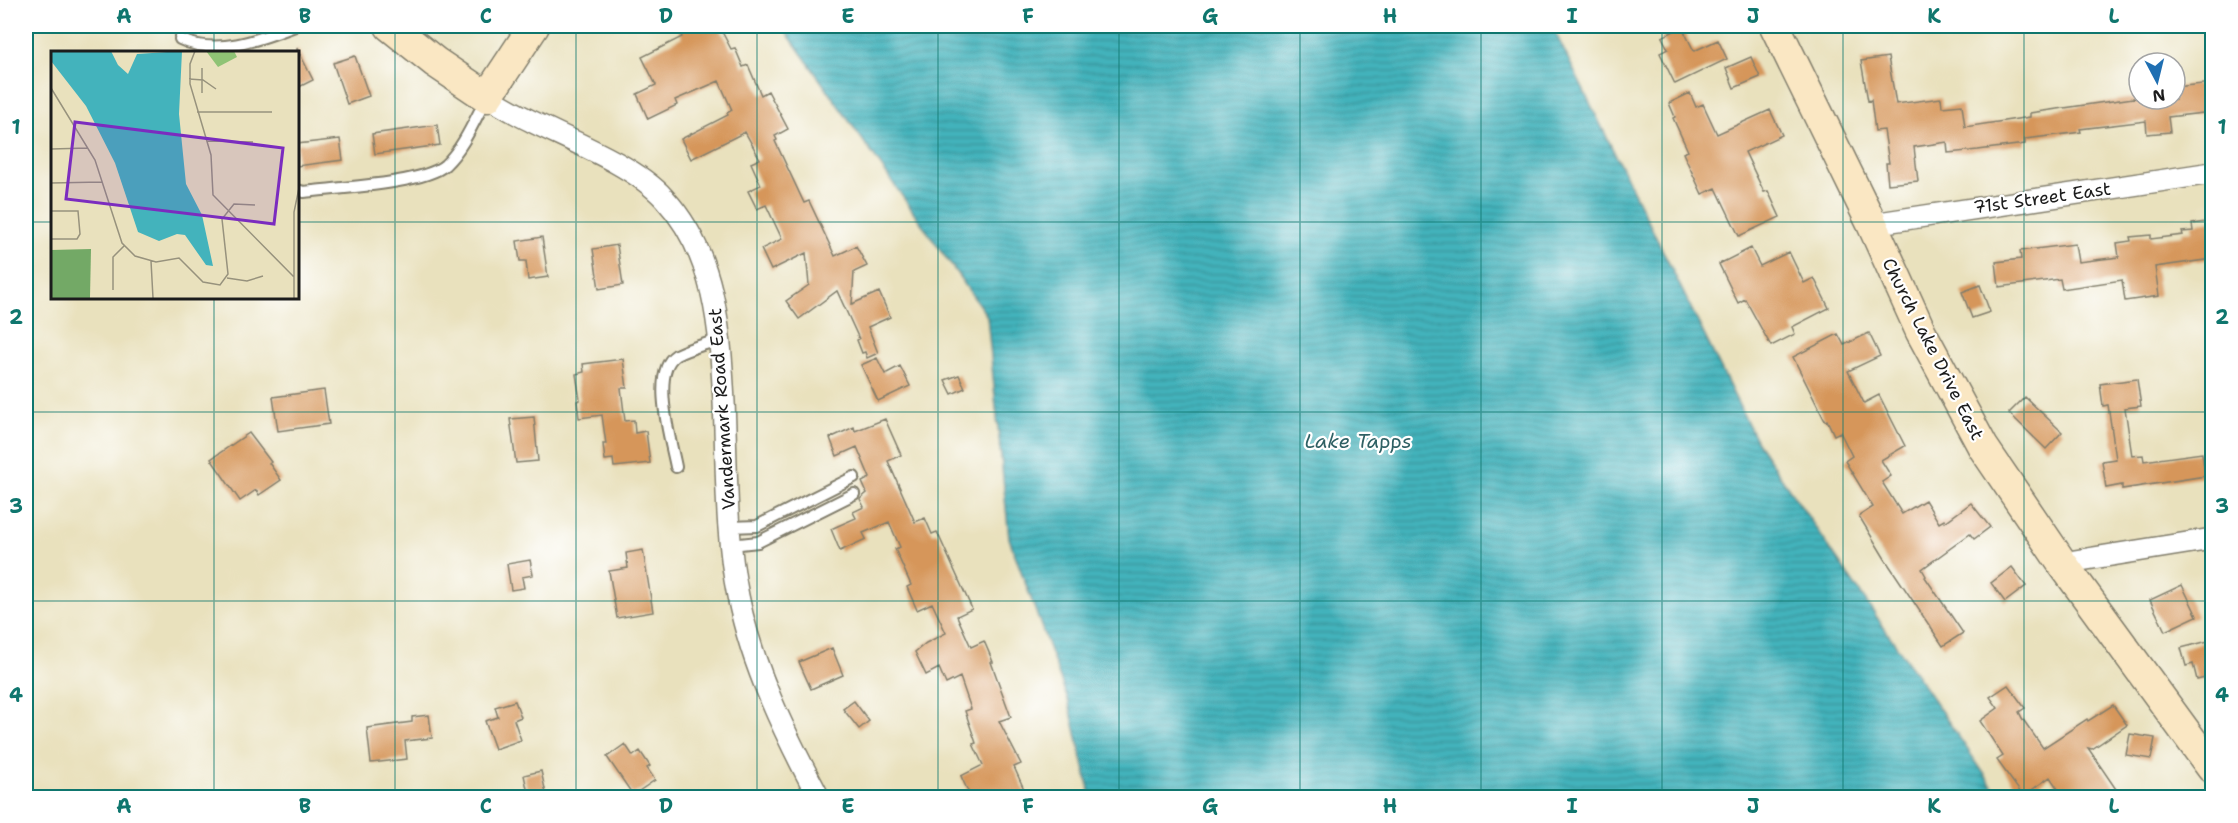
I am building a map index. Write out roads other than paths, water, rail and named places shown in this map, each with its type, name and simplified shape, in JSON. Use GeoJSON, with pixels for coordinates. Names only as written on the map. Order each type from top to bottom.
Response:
{"type":"FeatureCollection","features":[{"type":"Feature","properties":{"kind":"street","name":"Vandermark Road East"},"geometry":{"type":"LineString","coordinates":[[390,26],[435,62],[487,97],[615,162],[663,196],[687,227],[710,280],[720,339],[730,536],[738,595],[751,651],[813,797]]}},
{"type":"Feature","properties":{"kind":"street"},"geometry":{"type":"LineString","coordinates":[[487,97],[534,26]]}},
{"type":"Feature","properties":{"kind":"street","name":"Church Lake Drive East"},"geometry":{"type":"LineString","coordinates":[[1775,26],[1872,224],[1921,332],[1948,386],[1983,447],[2062,563],[2212,768]]}},
{"type":"Feature","properties":{"kind":"street","name":"71st Street East"},"geometry":{"type":"LineString","coordinates":[[1872,224],[2212,173]]}},
{"type":"Feature","properties":{"kind":"street"},"geometry":{"type":"LineString","coordinates":[[2062,563],[2212,539]]}},
{"type":"Feature","properties":{"kind":"lane"},"geometry":{"type":"LineString","coordinates":[[180,39],[194,46],[222,47],[296,26]]}},
{"type":"Feature","properties":{"kind":"lane"},"geometry":{"type":"LineString","coordinates":[[298,190],[304,192],[412,179],[444,166],[461,144],[487,97]]}},
{"type":"Feature","properties":{"kind":"lane"},"geometry":{"type":"LineString","coordinates":[[676,466],[662,392],[664,373],[667,365],[676,355],[720,339]]}},
{"type":"Feature","properties":{"kind":"lane"},"geometry":{"type":"LineString","coordinates":[[730,536],[757,526],[854,477]]}},
{"type":"Feature","properties":{"kind":"lane"},"geometry":{"type":"LineString","coordinates":[[730,536],[758,542],[854,494]]}},
{"type":"Feature","properties":{"kind":"water","name":"Lake Tapps"},"geometry":{"type":"Polygon","coordinates":[[[782,26],[1552,26],[1757,442],[2000,797],[1091,797],[1069,703],[1009,538],[987,316],[782,26]]]}}]}
